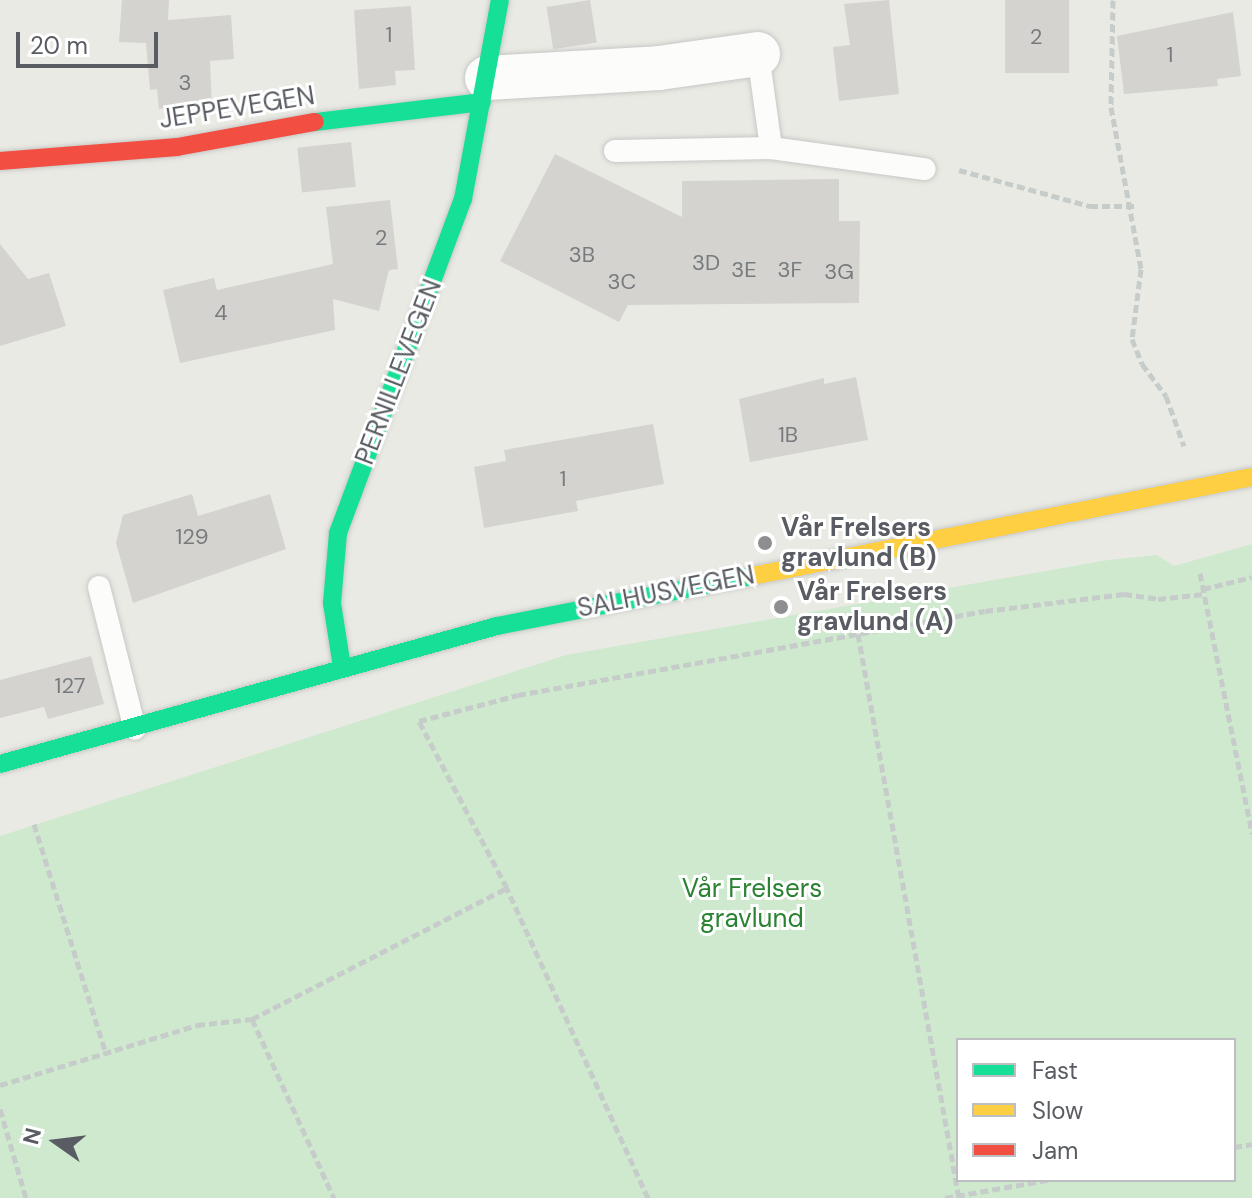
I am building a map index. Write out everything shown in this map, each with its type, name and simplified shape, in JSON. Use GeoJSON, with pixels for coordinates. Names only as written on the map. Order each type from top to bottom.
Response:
{"type":"FeatureCollection","features":[{"type":"Feature","properties":{"kind":"main road","name":"PERNILLEVEGEN"},"geometry":{"type":"LineString","coordinates":[[342,667],[332,603],[338,533],[463,199],[500,0]]}},
{"type":"Feature","properties":{"kind":"main road","name":"JEPPEVEGEN"},"geometry":{"type":"LineString","coordinates":[[0,161],[177,147],[484,90]]}},
{"type":"Feature","properties":{"kind":"main road","name":"SALHUSVEGEN"},"geometry":{"type":"LineString","coordinates":[[0,764],[497,626],[1252,477]]}},
{"type":"Feature","properties":{"kind":"street"},"geometry":{"type":"LineString","coordinates":[[484,90],[758,54]]}},
{"type":"Feature","properties":{"kind":"lane"},"geometry":{"type":"LineString","coordinates":[[758,54],[771,148]]}},
{"type":"Feature","properties":{"kind":"lane"},"geometry":{"type":"LineString","coordinates":[[615,151],[771,148],[925,169]]}},
{"type":"Feature","properties":{"kind":"lane"},"geometry":{"type":"LineString","coordinates":[[99,587],[135,729]]}},
{"type":"Feature","properties":{"kind":"path"},"geometry":{"type":"LineString","coordinates":[[1113,0],[1111,107],[1134,206],[1141,269],[1132,339],[1142,364],[1166,396],[1185,450]]}},
{"type":"Feature","properties":{"kind":"path"},"geometry":{"type":"LineString","coordinates":[[925,169],[957,170],[1090,206],[1134,206]]}},
{"type":"Feature","properties":{"kind":"path"},"geometry":{"type":"LineString","coordinates":[[1200,573],[1252,834]]}},
{"type":"Feature","properties":{"kind":"path"},"geometry":{"type":"LineString","coordinates":[[648,1198],[507,888],[419,721],[518,695],[858,634],[1109,596],[1158,599],[1203,591],[1252,577]]}},
{"type":"Feature","properties":{"kind":"path"},"geometry":{"type":"LineString","coordinates":[[858,634],[956,1180]]}},
{"type":"Feature","properties":{"kind":"path"},"geometry":{"type":"LineString","coordinates":[[34,824],[105,1051]]}},
{"type":"Feature","properties":{"kind":"path"},"geometry":{"type":"LineString","coordinates":[[0,1085],[197,1025],[252,1019],[507,888]]}},
{"type":"Feature","properties":{"kind":"path"},"geometry":{"type":"LineString","coordinates":[[252,1019],[334,1198]]}},
{"type":"Feature","properties":{"kind":"path"},"geometry":{"type":"LineString","coordinates":[[0,1109],[26,1198]]}},
{"type":"Feature","properties":{"kind":"path"},"geometry":{"type":"LineString","coordinates":[[945,1198],[1037,1182]]}},
{"type":"Feature","properties":{"kind":"green space","name":"Vår Frelsers gravlund"},"geometry":{"type":"Polygon","coordinates":[[[1252,544],[1252,1198],[0,1198],[0,836],[566,655],[1108,560],[1157,555],[1174,566],[1252,544]]]}},
{"type":"Feature","properties":{"kind":"building"},"geometry":{"type":"Polygon","coordinates":[[[122,0],[169,0],[168,20],[231,15],[234,59],[210,61],[212,105],[159,109],[157,89],[150,90],[146,43],[119,42],[122,0]]]}},
{"type":"Feature","properties":{"kind":"building"},"geometry":{"type":"Polygon","coordinates":[[[590,0],[597,42],[553,49],[547,7],[590,0]]]}},
{"type":"Feature","properties":{"kind":"building"},"geometry":{"type":"Polygon","coordinates":[[[889,0],[899,94],[839,101],[833,47],[850,45],[844,4],[889,0]]]}},
{"type":"Feature","properties":{"kind":"building"},"geometry":{"type":"Polygon","coordinates":[[[1005,0],[1069,0],[1069,73],[1005,73],[1005,0]]]}},
{"type":"Feature","properties":{"kind":"building"},"geometry":{"type":"Polygon","coordinates":[[[411,6],[415,70],[395,71],[396,85],[359,89],[354,10],[411,6]]]}},
{"type":"Feature","properties":{"kind":"building"},"geometry":{"type":"Polygon","coordinates":[[[1233,12],[1241,76],[1217,79],[1218,86],[1124,94],[1117,36],[1233,12]]]}},
{"type":"Feature","properties":{"kind":"building"},"geometry":{"type":"Polygon","coordinates":[[[351,142],[356,187],[302,192],[297,148],[351,142]]]}},
{"type":"Feature","properties":{"kind":"building"},"geometry":{"type":"Polygon","coordinates":[[[555,154],[682,217],[682,181],[839,179],[839,221],[860,221],[859,303],[628,305],[619,322],[500,261],[555,154]]]}},
{"type":"Feature","properties":{"kind":"building"},"geometry":{"type":"Polygon","coordinates":[[[390,200],[398,269],[389,270],[379,311],[333,299],[335,330],[180,363],[163,290],[214,278],[217,290],[333,264],[326,207],[390,200]]]}},
{"type":"Feature","properties":{"kind":"building"},"geometry":{"type":"Polygon","coordinates":[[[0,244],[28,279],[49,273],[66,326],[0,346],[0,244]]]}},
{"type":"Feature","properties":{"kind":"building"},"geometry":{"type":"Polygon","coordinates":[[[856,377],[868,440],[750,462],[739,399],[824,378],[824,384],[856,377]]]}},
{"type":"Feature","properties":{"kind":"building"},"geometry":{"type":"Polygon","coordinates":[[[653,424],[664,484],[576,501],[578,511],[484,528],[474,467],[506,461],[504,450],[653,424]]]}},
{"type":"Feature","properties":{"kind":"building"},"geometry":{"type":"Polygon","coordinates":[[[192,494],[198,516],[270,494],[286,549],[133,603],[116,543],[123,515],[192,494]]]}},
{"type":"Feature","properties":{"kind":"building"},"geometry":{"type":"Polygon","coordinates":[[[91,656],[104,704],[48,719],[44,707],[0,718],[0,680],[91,656]]]}},
{"type":"Feature","properties":{"kind":"traffic: fast"},"geometry":{"type":"LineString","coordinates":[[342,667],[332,603],[338,533],[463,199],[500,0]]}},
{"type":"Feature","properties":{"kind":"traffic: fast"},"geometry":{"type":"LineString","coordinates":[[315,122],[482,102]]}},
{"type":"Feature","properties":{"kind":"traffic: fast"},"geometry":{"type":"LineString","coordinates":[[0,764],[497,626],[752,576]]}},
{"type":"Feature","properties":{"kind":"traffic: slow"},"geometry":{"type":"LineString","coordinates":[[752,576],[1252,477]]}},
{"type":"Feature","properties":{"kind":"traffic: jam"},"geometry":{"type":"LineString","coordinates":[[0,161],[177,147],[315,122]]}},
{"type":"Feature","properties":{"kind":"place","name":"Vår Frelsers gravlund (B)"},"geometry":{"type":"Point","coordinates":[765,543]}},
{"type":"Feature","properties":{"kind":"place","name":"Vår Frelsers gravlund (A)"},"geometry":{"type":"Point","coordinates":[781,607]}}]}
